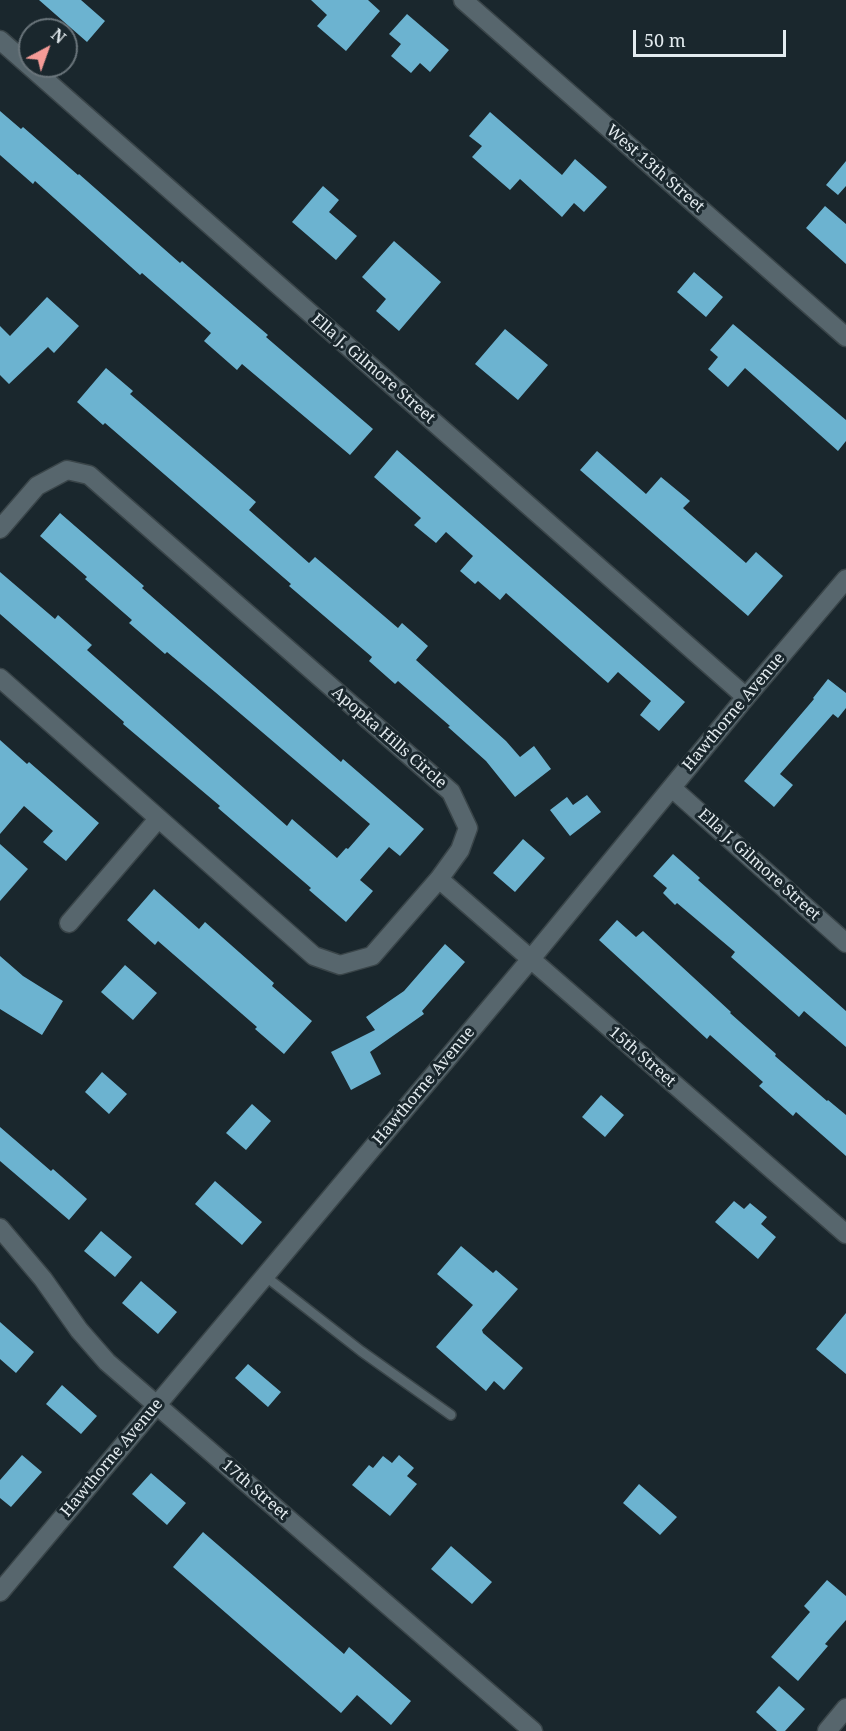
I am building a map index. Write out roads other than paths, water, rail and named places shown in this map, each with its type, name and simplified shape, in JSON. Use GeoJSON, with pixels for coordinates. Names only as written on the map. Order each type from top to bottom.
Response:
{"type":"FeatureCollection","features":[{"type":"Feature","properties":{"kind":"street","name":"West 13th Street"},"geometry":{"type":"LineString","coordinates":[[463,0],[846,337]]}},
{"type":"Feature","properties":{"kind":"street","name":"Ella J. Gilmore Street"},"geometry":{"type":"LineString","coordinates":[[0,40],[746,698]]}},
{"type":"Feature","properties":{"kind":"street","name":"Apopka Hills Circle"},"geometry":{"type":"LineString","coordinates":[[0,529],[37,486],[67,470],[89,475],[452,792],[468,828],[460,850],[439,879],[372,956],[340,965],[314,956],[0,678]]}},
{"type":"Feature","properties":{"kind":"street","name":"Hawthorne Avenue"},"geometry":{"type":"LineString","coordinates":[[0,1592],[846,579]]}},
{"type":"Feature","properties":{"kind":"street","name":"Ella J. Gilmore Street"},"geometry":{"type":"LineString","coordinates":[[672,788],[846,943]]}},
{"type":"Feature","properties":{"kind":"street"},"geometry":{"type":"LineString","coordinates":[[69,923],[158,819]]}},
{"type":"Feature","properties":{"kind":"street","name":"15th Street"},"geometry":{"type":"LineString","coordinates":[[439,879],[846,1234]]}},
{"type":"Feature","properties":{"kind":"street","name":"17th Street"},"geometry":{"type":"LineString","coordinates":[[0,1228],[44,1279],[79,1330],[107,1362],[533,1731]]}},
{"type":"Feature","properties":{"kind":"street"},"geometry":{"type":"LineString","coordinates":[[826,1731],[846,1708]]}},
{"type":"Feature","properties":{"kind":"lane"},"geometry":{"type":"LineString","coordinates":[[265,1275],[361,1351],[451,1415]]}}]}
